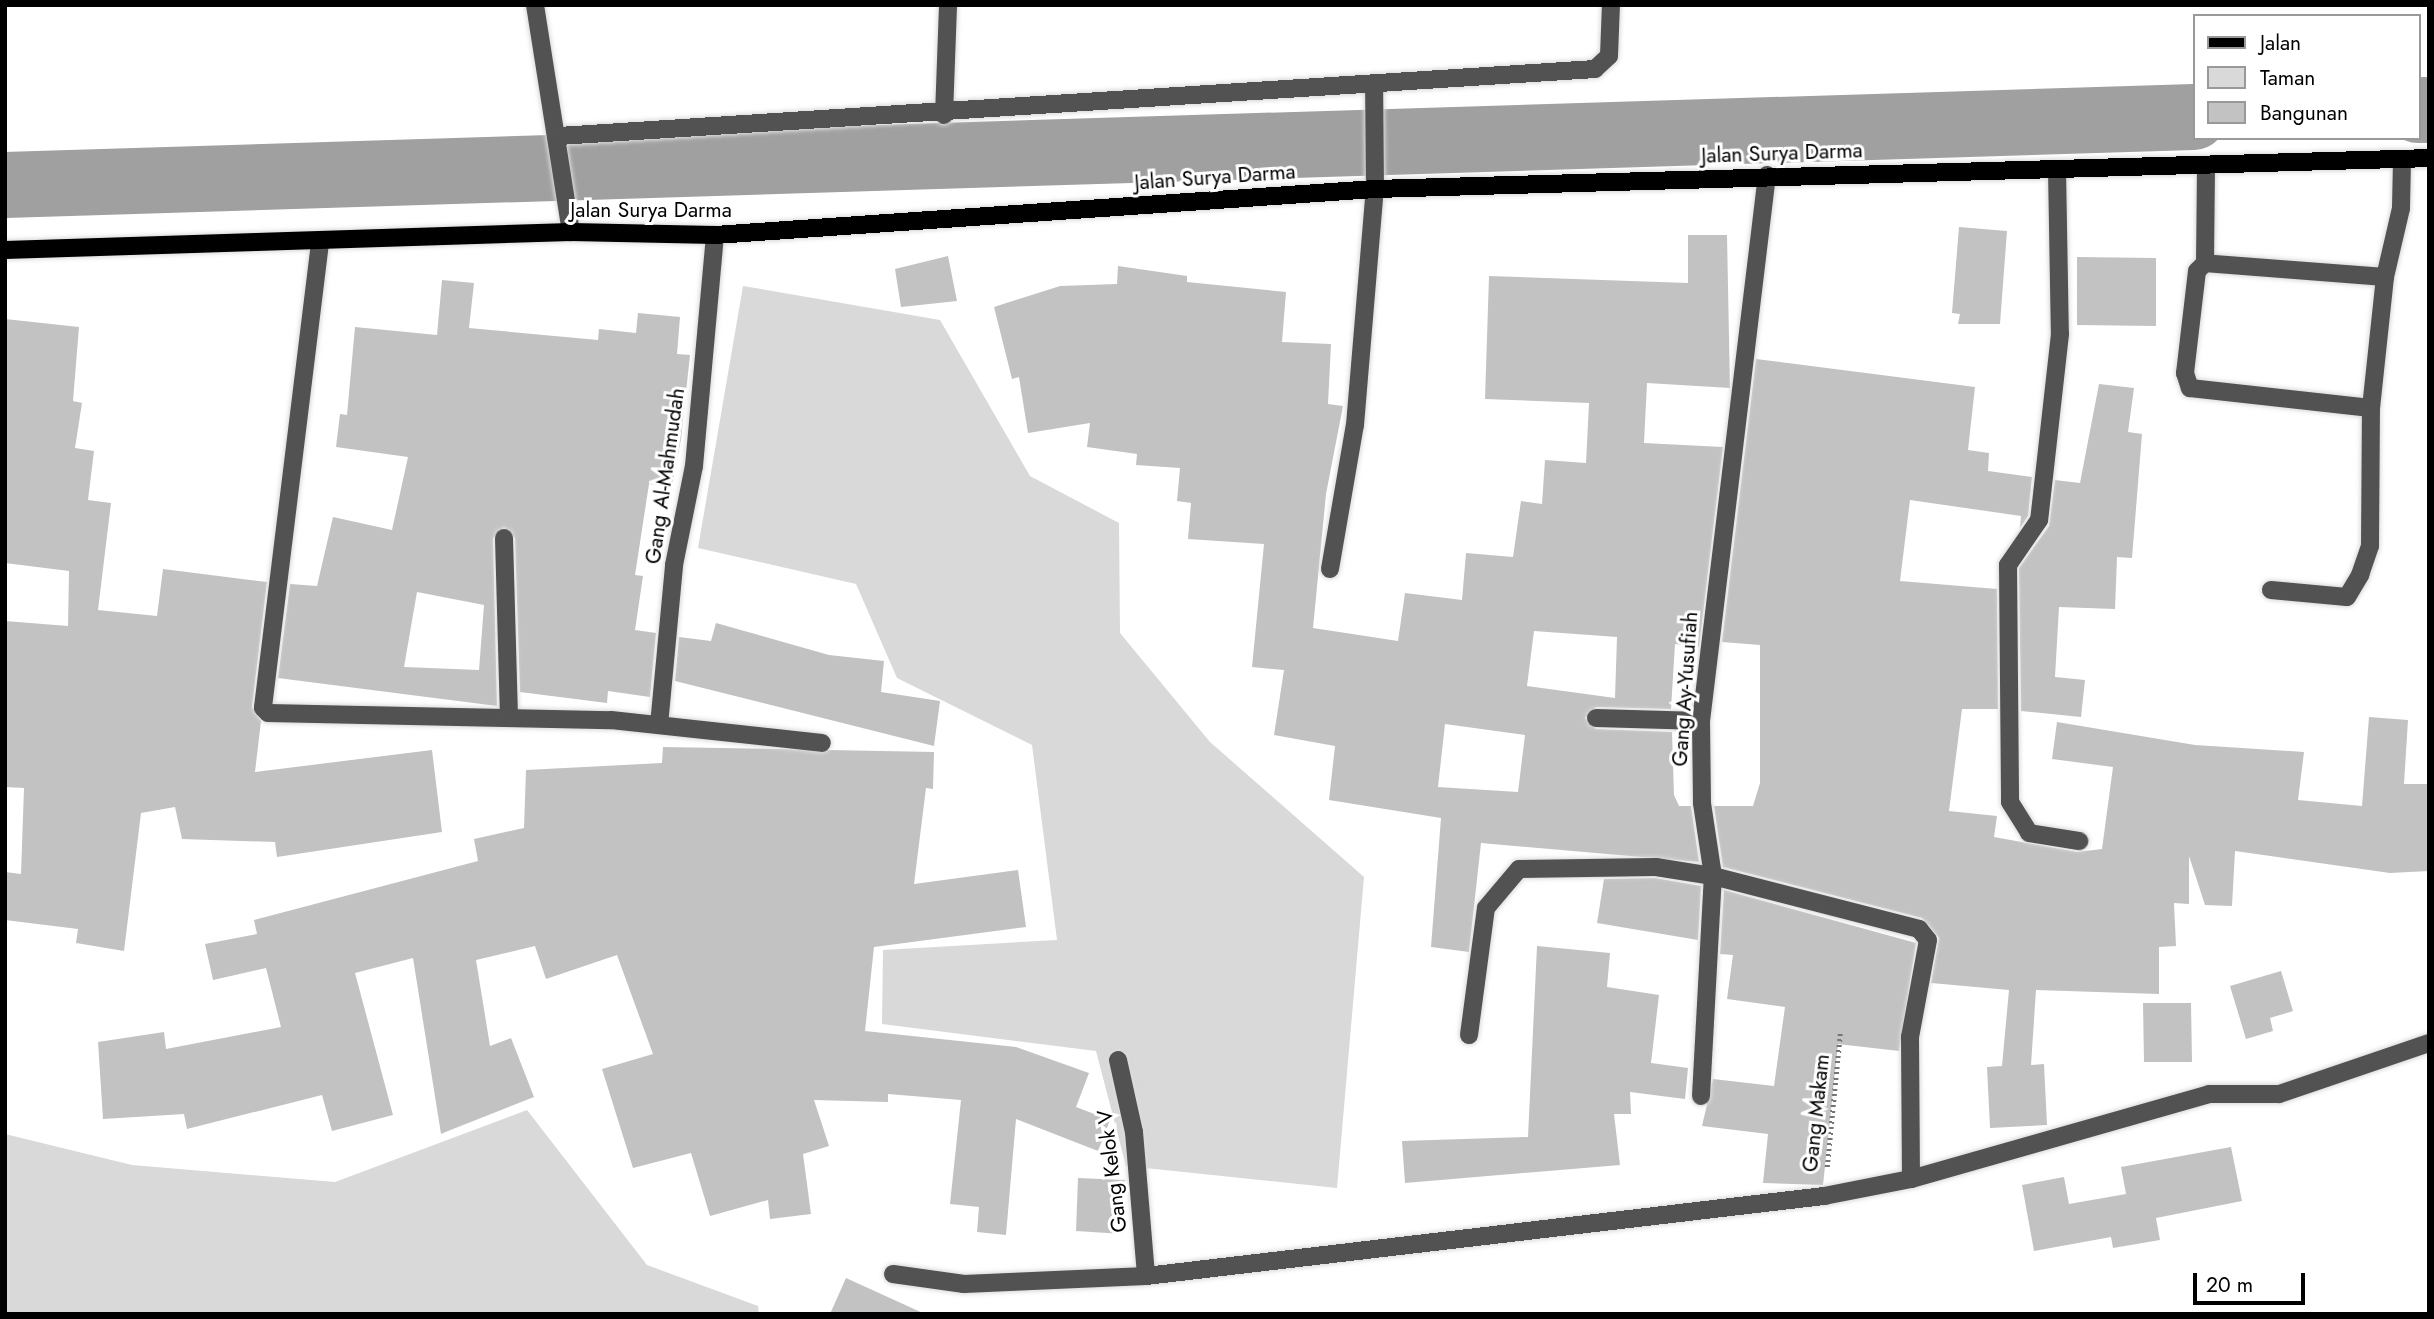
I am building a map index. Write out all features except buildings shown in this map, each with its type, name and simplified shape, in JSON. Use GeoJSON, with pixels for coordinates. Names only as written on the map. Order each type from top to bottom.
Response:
{"type":"FeatureCollection","features":[{"type":"Feature","properties":{"kind":"main road","name":"Jalan Surya Darma"},"geometry":{"type":"LineString","coordinates":[[5,250],[320,243],[571,232],[715,235],[1375,189],[1767,175],[2429,158]]}},
{"type":"Feature","properties":{"kind":"street"},"geometry":{"type":"LineString","coordinates":[[535,5],[572,211],[571,232]]}},
{"type":"Feature","properties":{"kind":"street"},"geometry":{"type":"LineString","coordinates":[[944,115],[948,5]]}},
{"type":"Feature","properties":{"kind":"street"},"geometry":{"type":"LineString","coordinates":[[560,141],[1595,69],[1608,56],[1611,5]]}},
{"type":"Feature","properties":{"kind":"street"},"geometry":{"type":"LineString","coordinates":[[1330,569],[1355,425],[1375,189],[1374,84]]}},
{"type":"Feature","properties":{"kind":"street"},"geometry":{"type":"LineString","coordinates":[[2271,590],[2347,597],[2360,575],[2370,546],[2371,408],[2385,277],[2402,208],[2402,160]]}},
{"type":"Feature","properties":{"kind":"street"},"geometry":{"type":"LineString","coordinates":[[2206,165],[2205,263],[2197,271],[2185,373],[2190,388],[2371,408]]}},
{"type":"Feature","properties":{"kind":"street"},"geometry":{"type":"LineString","coordinates":[[2057,169],[2060,334],[2039,520],[2008,565],[2011,802],[2028,833],[2079,841]]}},
{"type":"Feature","properties":{"kind":"street","name":"Gang Ay-Yusufiah"},"geometry":{"type":"LineString","coordinates":[[1701,1096],[1713,876],[1702,803],[1701,721],[1767,175]]}},
{"type":"Feature","properties":{"kind":"street","name":"Gang Al-Mahmudah"},"geometry":{"type":"LineString","coordinates":[[659,725],[674,565],[694,467],[715,235]]}},
{"type":"Feature","properties":{"kind":"street"},"geometry":{"type":"LineString","coordinates":[[320,243],[263,708],[268,713],[509,716],[659,725],[822,743]]}},
{"type":"Feature","properties":{"kind":"street"},"geometry":{"type":"LineString","coordinates":[[2205,263],[2385,277]]}},
{"type":"Feature","properties":{"kind":"street"},"geometry":{"type":"LineString","coordinates":[[504,538],[509,716]]}},
{"type":"Feature","properties":{"kind":"street"},"geometry":{"type":"LineString","coordinates":[[1596,718],[1701,721]]}},
{"type":"Feature","properties":{"kind":"street"},"geometry":{"type":"LineString","coordinates":[[1469,1035],[1486,908],[1520,869],[1656,867],[1713,876],[1848,908],[1919,929],[1928,940],[1910,1037],[1911,1179]]}},
{"type":"Feature","properties":{"kind":"street"},"geometry":{"type":"LineString","coordinates":[[893,1274],[964,1284],[1146,1276],[1824,1196],[1911,1179],[2209,1094],[2279,1094],[2429,1043]]}},
{"type":"Feature","properties":{"kind":"street","name":"Gang Kelok V"},"geometry":{"type":"LineString","coordinates":[[1118,1060],[1134,1132],[1146,1276]]}},
{"type":"Feature","properties":{"kind":"path","name":"Gang Makam"},"geometry":{"type":"LineString","coordinates":[[1824,1196],[1840,1034]]}},
{"type":"Feature","properties":{"kind":"green space"},"geometry":{"type":"Polygon","coordinates":[[[743,286],[940,320],[1030,476],[1119,523],[1120,633],[1210,742],[1364,877],[1337,1188],[1126,1166],[1096,1051],[882,1024],[883,950],[1057,940],[1032,745],[897,678],[856,584],[698,548],[743,286]]]}},
{"type":"Feature","properties":{"kind":"green space"},"geometry":{"type":"Polygon","coordinates":[[[527,1110],[647,1265],[758,1306],[759,1314],[5,1314],[5,1134],[132,1165],[335,1182],[527,1110]]]}},
{"type":"Feature","properties":{"kind":"waterway"},"geometry":{"type":"LineString","coordinates":[[2420,110],[2429,110]]}},
{"type":"Feature","properties":{"kind":"waterway"},"geometry":{"type":"LineString","coordinates":[[5,185],[2192,117]]}}]}
